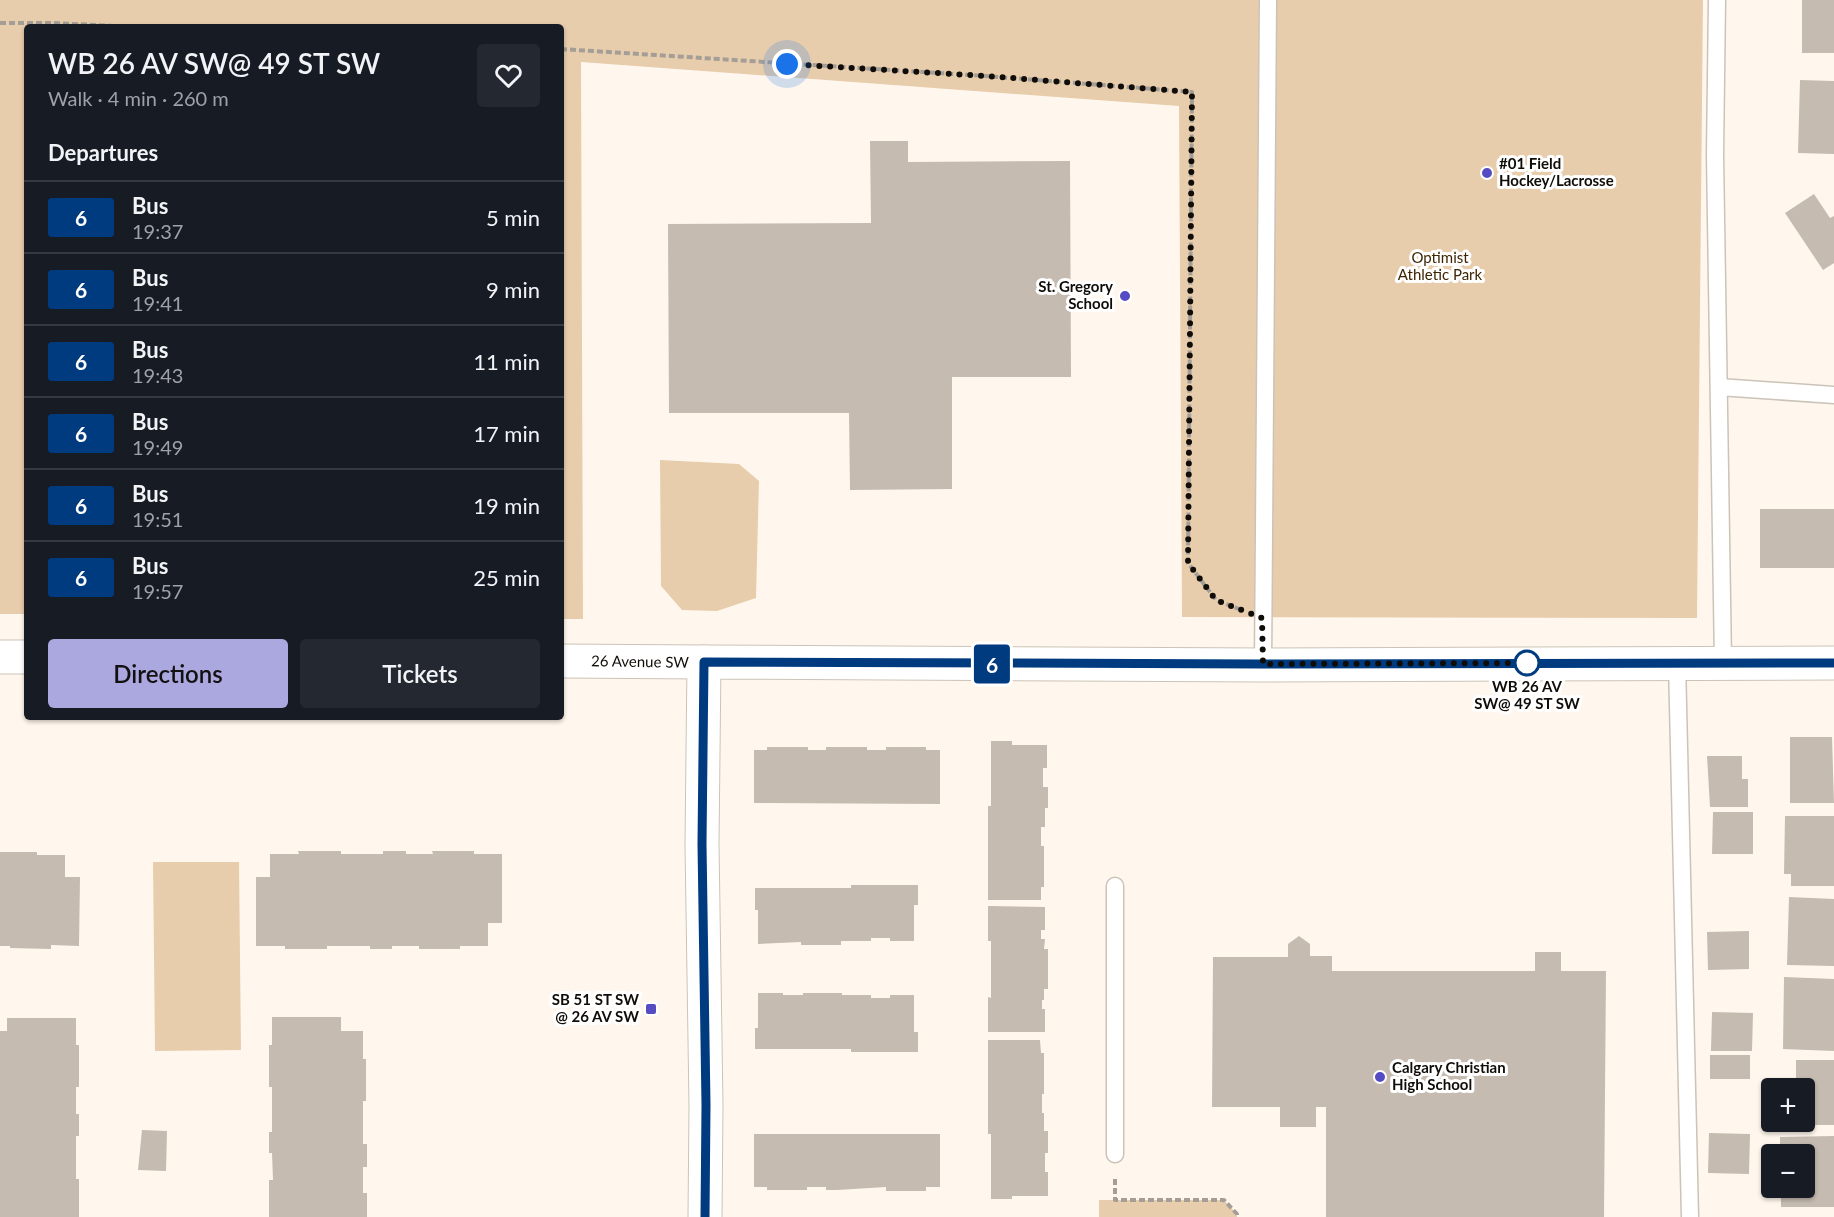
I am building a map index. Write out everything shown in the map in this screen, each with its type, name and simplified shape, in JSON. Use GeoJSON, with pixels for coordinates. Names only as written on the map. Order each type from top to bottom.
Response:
{"type":"FeatureCollection","features":[{"type":"Feature","properties":{"kind":"street"},"geometry":{"type":"LineString","coordinates":[[0,657],[24,657]]}},
{"type":"Feature","properties":{"kind":"street","name":"26 Avenue SW"},"geometry":{"type":"LineString","coordinates":[[564,661],[1263,664],[1834,663]]}},
{"type":"Feature","properties":{"kind":"street"},"geometry":{"type":"LineString","coordinates":[[704,662],[702,844],[706,1105],[705,1217]]}},
{"type":"Feature","properties":{"kind":"lane"},"geometry":{"type":"LineString","coordinates":[[1263,664],[1268,0]]}},
{"type":"Feature","properties":{"kind":"lane"},"geometry":{"type":"LineString","coordinates":[[1717,0],[1715,155],[1723,663]]}},
{"type":"Feature","properties":{"kind":"lane"},"geometry":{"type":"LineString","coordinates":[[1719,387],[1834,395]]}},
{"type":"Feature","properties":{"kind":"lane"},"geometry":{"type":"LineString","coordinates":[[1677,662],[1690,1217]]}},
{"type":"Feature","properties":{"kind":"lane"},"geometry":{"type":"LineString","coordinates":[[1115,886],[1115,1154]]}},
{"type":"Feature","properties":{"kind":"path"},"geometry":{"type":"LineString","coordinates":[[0,23],[74,24]]}},
{"type":"Feature","properties":{"kind":"path"},"geometry":{"type":"LineString","coordinates":[[564,49],[986,76],[1192,92],[1188,563],[1216,600],[1262,618]]}},
{"type":"Feature","properties":{"kind":"path"},"geometry":{"type":"LineString","coordinates":[[1115,1154],[1115,1200],[1224,1200],[1237,1214],[1237,1217]]}},
{"type":"Feature","properties":{"kind":"green space","name":"Optimist Athletic Park"},"geometry":{"type":"Polygon","coordinates":[[[0,0],[1703,0],[1697,618],[1182,617],[1179,106],[581,62],[583,619],[564,619],[564,24],[24,24],[24,614],[0,614],[0,0]]]}},
{"type":"Feature","properties":{"kind":"green space"},"geometry":{"type":"Polygon","coordinates":[[[660,460],[739,464],[759,481],[756,598],[717,611],[682,610],[661,586],[660,460]]]}},
{"type":"Feature","properties":{"kind":"green space"},"geometry":{"type":"Polygon","coordinates":[[[153,862],[239,862],[241,1050],[155,1051],[153,862]]]}},
{"type":"Feature","properties":{"kind":"green space"},"geometry":{"type":"Polygon","coordinates":[[[1099,1200],[1224,1200],[1237,1214],[1237,1217],[1099,1217],[1099,1200]]]}},
{"type":"Feature","properties":{"kind":"building"},"geometry":{"type":"Polygon","coordinates":[[[1802,0],[1834,0],[1834,53],[1802,53],[1802,0]]]}},
{"type":"Feature","properties":{"kind":"building"},"geometry":{"type":"Polygon","coordinates":[[[1800,80],[1834,81],[1834,154],[1798,153],[1800,80]]]}},
{"type":"Feature","properties":{"kind":"building"},"geometry":{"type":"Polygon","coordinates":[[[870,141],[908,141],[908,162],[1070,161],[1071,377],[952,377],[952,489],[850,490],[849,413],[669,413],[668,224],[871,223],[870,141]]]}},
{"type":"Feature","properties":{"kind":"building"},"geometry":{"type":"Polygon","coordinates":[[[1814,194],[1830,218],[1834,216],[1834,263],[1823,270],[1785,213],[1814,194]]]}},
{"type":"Feature","properties":{"kind":"building"},"geometry":{"type":"Polygon","coordinates":[[[1760,509],[1834,509],[1834,568],[1760,568],[1760,509]]]}},
{"type":"Feature","properties":{"kind":"building"},"geometry":{"type":"Polygon","coordinates":[[[1790,737],[1832,737],[1834,803],[1790,803],[1790,737]]]}},
{"type":"Feature","properties":{"kind":"building"},"geometry":{"type":"Polygon","coordinates":[[[991,741],[1012,741],[1012,745],[1047,745],[1047,768],[1043,768],[1043,787],[1048,787],[1048,808],[1045,808],[1045,827],[1041,827],[1041,846],[1044,846],[1044,887],[1041,887],[1041,900],[988,900],[991,741]]]}},
{"type":"Feature","properties":{"kind":"building"},"geometry":{"type":"Polygon","coordinates":[[[767,747],[808,747],[808,750],[826,750],[826,747],[867,747],[867,750],[886,750],[886,747],[926,747],[926,750],[940,750],[940,804],[754,803],[754,750],[767,750],[767,747]]]}},
{"type":"Feature","properties":{"kind":"building"},"geometry":{"type":"Polygon","coordinates":[[[1707,756],[1742,756],[1742,779],[1748,779],[1748,807],[1710,807],[1707,756]]]}},
{"type":"Feature","properties":{"kind":"building"},"geometry":{"type":"Polygon","coordinates":[[[1713,812],[1753,812],[1753,854],[1712,854],[1713,812]]]}},
{"type":"Feature","properties":{"kind":"building"},"geometry":{"type":"Polygon","coordinates":[[[1785,816],[1834,816],[1834,886],[1791,886],[1791,874],[1784,874],[1785,816]]]}},
{"type":"Feature","properties":{"kind":"building"},"geometry":{"type":"Polygon","coordinates":[[[298,851],[383,854],[383,851],[406,851],[406,854],[433,854],[432,851],[474,851],[474,854],[502,854],[502,923],[488,923],[488,946],[460,946],[460,949],[419,949],[419,946],[370,949],[370,946],[327,946],[327,949],[285,949],[285,946],[256,946],[256,877],[270,877],[270,854],[299,854],[298,851]]]}},
{"type":"Feature","properties":{"kind":"building"},"geometry":{"type":"Polygon","coordinates":[[[0,852],[65,855],[65,877],[80,877],[79,946],[51,945],[51,949],[0,946],[0,852]]]}},
{"type":"Feature","properties":{"kind":"building"},"geometry":{"type":"Polygon","coordinates":[[[851,885],[918,885],[918,905],[914,905],[914,941],[871,938],[871,941],[841,941],[841,945],[801,945],[801,942],[758,944],[758,910],[755,910],[755,888],[851,888],[851,885]]]}},
{"type":"Feature","properties":{"kind":"building"},"geometry":{"type":"Polygon","coordinates":[[[1789,897],[1834,899],[1834,966],[1787,965],[1789,897]]]}},
{"type":"Feature","properties":{"kind":"building"},"geometry":{"type":"Polygon","coordinates":[[[988,906],[1045,907],[1045,930],[1041,930],[1041,939],[1045,939],[1044,949],[1048,949],[1048,989],[1044,989],[1044,1000],[1042,1000],[1042,1009],[1045,1009],[1045,1032],[988,1032],[988,997],[991,998],[991,941],[988,941],[988,906]]]}},
{"type":"Feature","properties":{"kind":"building"},"geometry":{"type":"Polygon","coordinates":[[[1749,931],[1749,969],[1708,970],[1707,932],[1749,931]]]}},
{"type":"Feature","properties":{"kind":"building"},"geometry":{"type":"Polygon","coordinates":[[[1299,936],[1310,944],[1310,956],[1332,956],[1332,971],[1535,971],[1535,952],[1561,952],[1561,971],[1606,971],[1604,1217],[1326,1217],[1326,1107],[1316,1107],[1316,1127],[1280,1127],[1280,1107],[1212,1107],[1213,957],[1288,957],[1288,944],[1299,936]]]}},
{"type":"Feature","properties":{"kind":"building"},"geometry":{"type":"Polygon","coordinates":[[[1784,977],[1834,979],[1834,1051],[1783,1049],[1784,977]]]}},
{"type":"Feature","properties":{"kind":"building"},"geometry":{"type":"Polygon","coordinates":[[[758,993],[803,995],[803,993],[842,993],[842,995],[871,995],[871,998],[914,995],[914,1032],[918,1032],[918,1052],[755,1049],[755,1028],[758,1028],[758,993]]]}},
{"type":"Feature","properties":{"kind":"building"},"geometry":{"type":"Polygon","coordinates":[[[1712,1012],[1753,1013],[1752,1051],[1711,1051],[1712,1012]]]}},
{"type":"Feature","properties":{"kind":"building"},"geometry":{"type":"Polygon","coordinates":[[[272,1017],[341,1017],[341,1031],[363,1031],[366,1101],[363,1101],[363,1144],[367,1144],[367,1167],[363,1167],[363,1193],[367,1193],[367,1217],[269,1217],[269,1180],[273,1180],[272,1153],[269,1153],[269,1132],[272,1132],[269,1045],[272,1045],[272,1017]]]}},
{"type":"Feature","properties":{"kind":"building"},"geometry":{"type":"Polygon","coordinates":[[[7,1018],[76,1018],[76,1045],[79,1045],[79,1087],[76,1087],[79,1136],[76,1136],[76,1179],[79,1179],[79,1217],[0,1217],[0,1031],[7,1031],[7,1018]]]}},
{"type":"Feature","properties":{"kind":"building"},"geometry":{"type":"Polygon","coordinates":[[[988,1040],[1040,1040],[1041,1053],[1044,1053],[1042,1113],[1044,1113],[1044,1131],[1048,1131],[1045,1172],[1048,1172],[1048,1196],[1012,1196],[1012,1199],[991,1199],[988,1040]]]}},
{"type":"Feature","properties":{"kind":"building"},"geometry":{"type":"Polygon","coordinates":[[[1710,1055],[1750,1055],[1750,1079],[1710,1079],[1710,1055]]]}},
{"type":"Feature","properties":{"kind":"building"},"geometry":{"type":"Polygon","coordinates":[[[1796,1060],[1834,1060],[1834,1125],[1815,1125],[1815,1078],[1796,1078],[1796,1060]]]}},
{"type":"Feature","properties":{"kind":"building"},"geometry":{"type":"Polygon","coordinates":[[[142,1130],[167,1131],[166,1171],[138,1170],[142,1130]]]}},
{"type":"Feature","properties":{"kind":"building"},"geometry":{"type":"Polygon","coordinates":[[[1709,1133],[1750,1134],[1749,1174],[1708,1173],[1709,1133]]]}},
{"type":"Feature","properties":{"kind":"building"},"geometry":{"type":"Polygon","coordinates":[[[754,1134],[940,1134],[940,1187],[926,1187],[926,1191],[886,1191],[886,1187],[826,1190],[826,1187],[807,1187],[807,1190],[767,1190],[767,1187],[754,1187],[754,1134]]]}},
{"type":"Feature","properties":{"kind":"building"},"geometry":{"type":"Polygon","coordinates":[[[1834,1136],[1834,1207],[1781,1207],[1781,1198],[1815,1198],[1815,1144],[1780,1144],[1780,1137],[1834,1136]]]}},
{"type":"Feature","properties":{"kind":"bus line","name":"6"},"geometry":{"type":"LineString","coordinates":[[705,1217],[706,1105],[702,844],[704,662],[1834,663]]}},
{"type":"Feature","properties":{"kind":"place","name":"#01 Field Hockey/Lacrosse"},"geometry":{"type":"Point","coordinates":[1487,173]}},
{"type":"Feature","properties":{"kind":"place","name":"St. Gregory School"},"geometry":{"type":"Point","coordinates":[1125,296]}},
{"type":"Feature","properties":{"kind":"place","name":"WB 26 AV SW@ 49 ST SW"},"geometry":{"type":"Point","coordinates":[1527,663]}},
{"type":"Feature","properties":{"kind":"place","name":"SB 51 ST SW @ 26 AV SW"},"geometry":{"type":"Point","coordinates":[651,1009]}},
{"type":"Feature","properties":{"kind":"place","name":"Calgary Christian High School"},"geometry":{"type":"Point","coordinates":[1380,1077]}},
{"type":"Feature","properties":{"kind":"route"},"geometry":{"type":"LineString","coordinates":[[787,64],[1192,92],[1188,563],[1216,600],[1262,618],[1263,664],[1535,663],[1527,663]]}}]}
